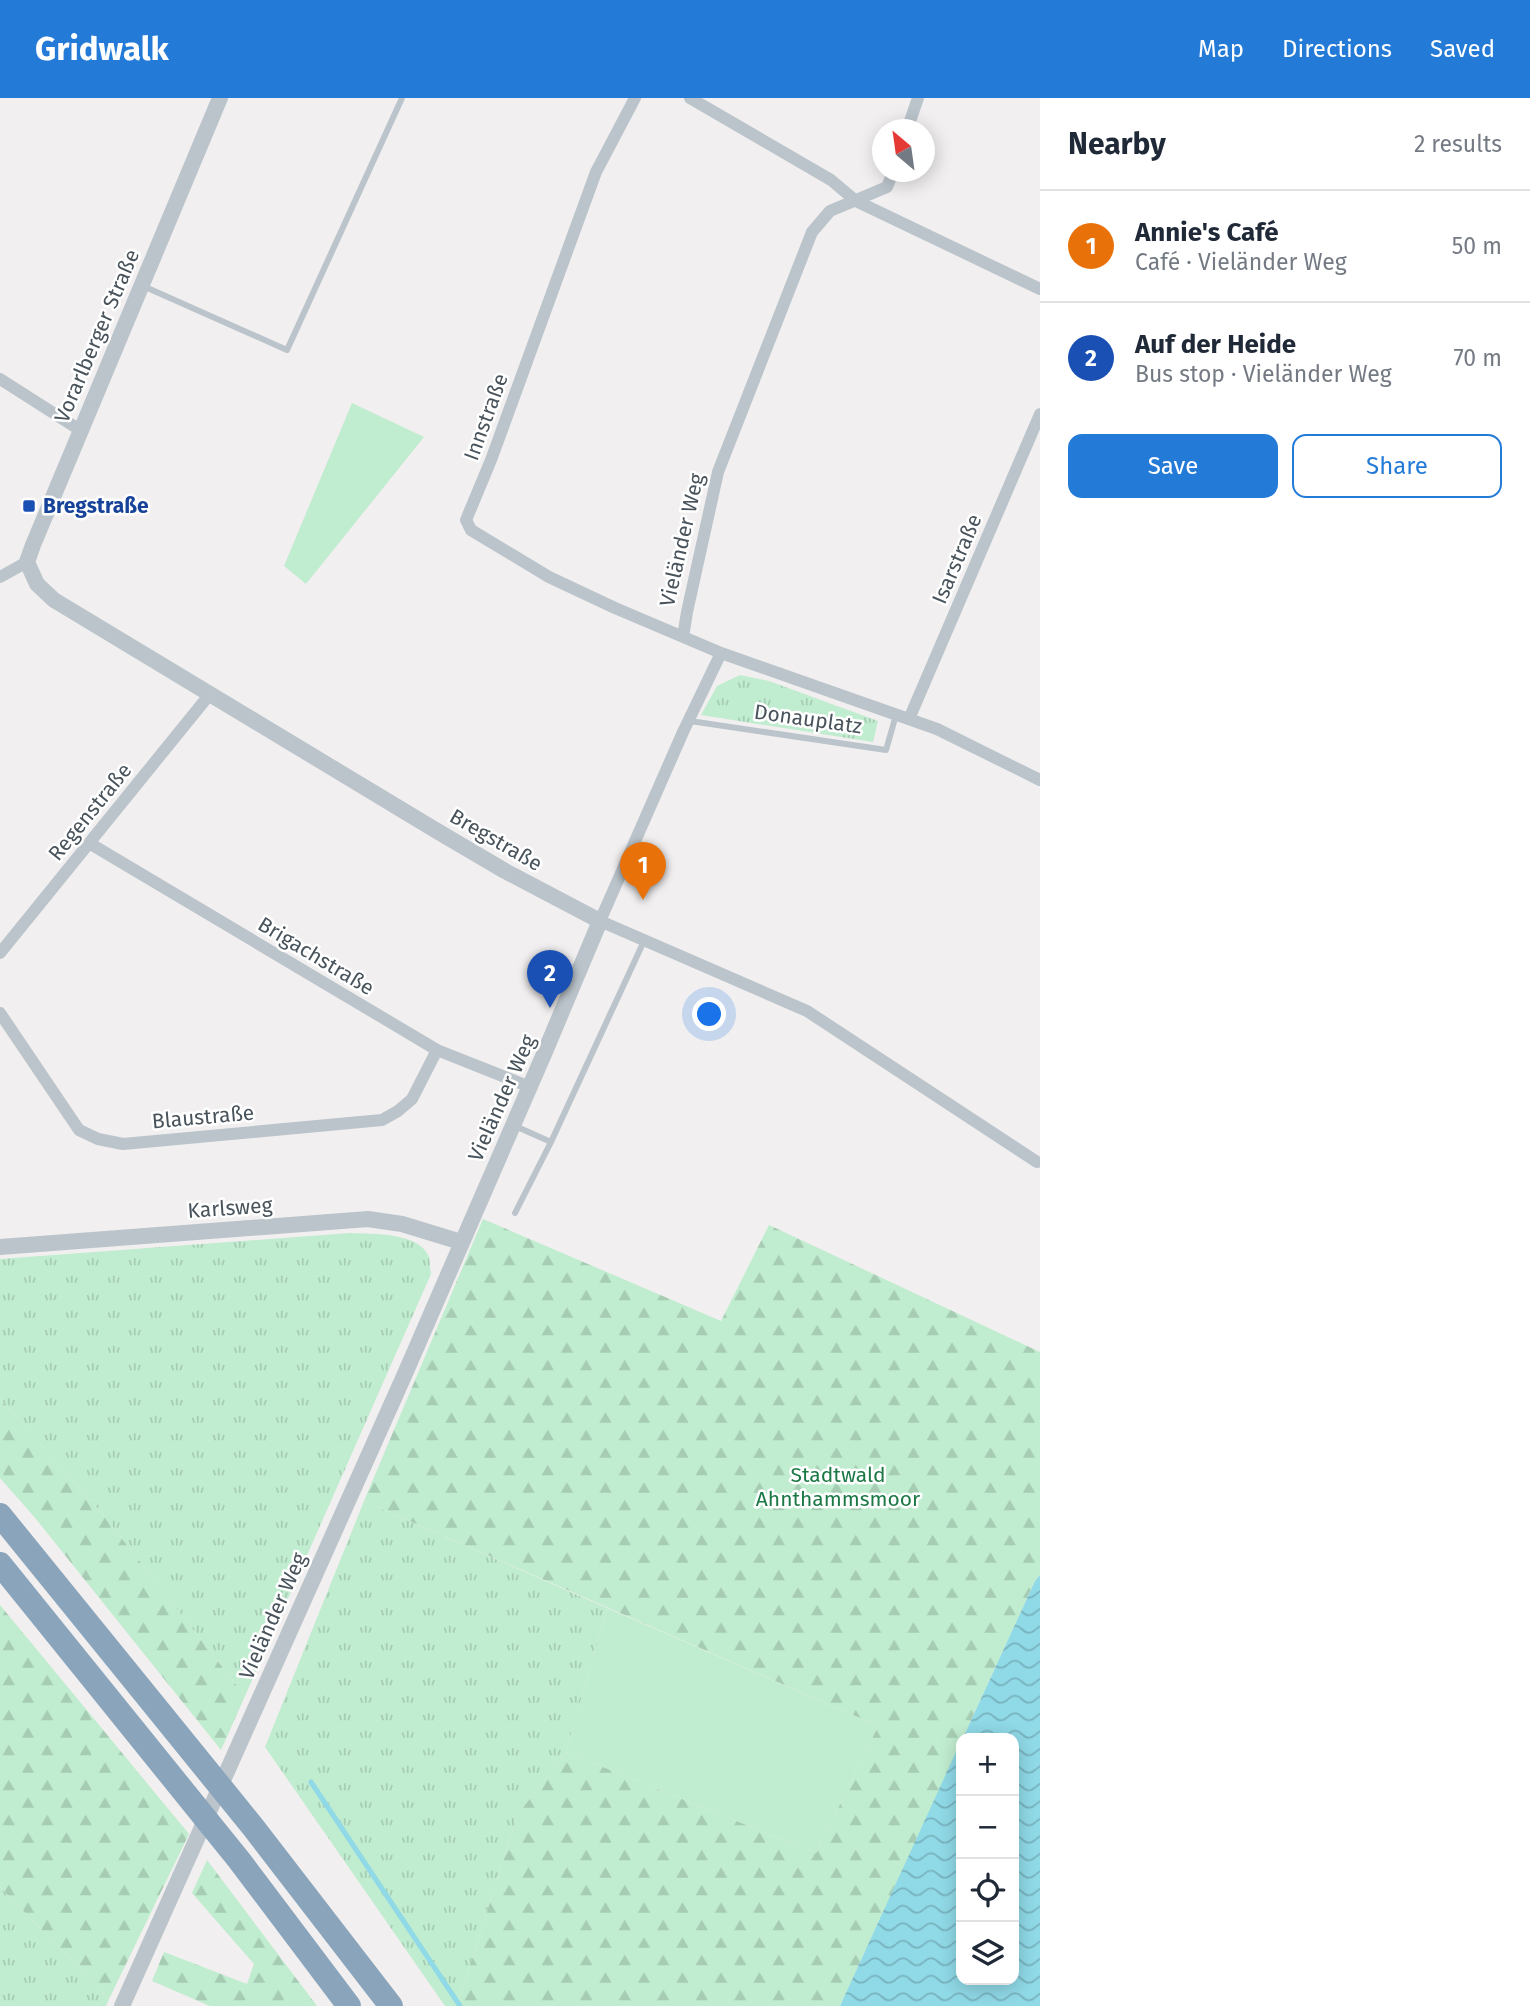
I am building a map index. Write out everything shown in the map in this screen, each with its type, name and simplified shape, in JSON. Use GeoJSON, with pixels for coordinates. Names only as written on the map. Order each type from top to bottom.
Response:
{"type":"FeatureCollection","features":[{"type":"Feature","properties":{"kind":"highway"},"geometry":{"type":"LineString","coordinates":[[0,1515],[253,1827],[391,2006]]}},
{"type":"Feature","properties":{"kind":"highway"},"geometry":{"type":"LineString","coordinates":[[0,1564],[239,1860],[349,2006]]}},
{"type":"Feature","properties":{"kind":"street","name":"Vorarlberger Straße"},"geometry":{"type":"LineString","coordinates":[[27,562],[220,98]]}},
{"type":"Feature","properties":{"kind":"street","name":"Innstraße"},"geometry":{"type":"LineString","coordinates":[[635,98],[596,172],[491,460],[466,520],[471,530],[549,577],[683,637]]}},
{"type":"Feature","properties":{"kind":"street"},"geometry":{"type":"LineString","coordinates":[[690,98],[831,180],[856,201],[1040,289]]}},
{"type":"Feature","properties":{"kind":"street"},"geometry":{"type":"LineString","coordinates":[[911,119],[918,98]]}},
{"type":"Feature","properties":{"kind":"street","name":"Vieländer Weg"},"geometry":{"type":"LineString","coordinates":[[122,2006],[398,1388],[688,720],[721,653],[683,637],[687,612],[718,472],[812,232],[830,211],[887,187],[889,182]]}},
{"type":"Feature","properties":{"kind":"street"},"geometry":{"type":"LineString","coordinates":[[0,379],[80,430]]}},
{"type":"Feature","properties":{"kind":"street","name":"Isarstraße"},"geometry":{"type":"LineString","coordinates":[[903,717],[1039,419]]}},
{"type":"Feature","properties":{"kind":"street"},"geometry":{"type":"LineString","coordinates":[[0,578],[27,562]]}},
{"type":"Feature","properties":{"kind":"street","name":"Bregstraße"},"geometry":{"type":"LineString","coordinates":[[27,562],[37,584],[54,600],[494,864],[600,921]]}},
{"type":"Feature","properties":{"kind":"street","name":"Donauplatz"},"geometry":{"type":"LineString","coordinates":[[721,653],[903,717]]}},
{"type":"Feature","properties":{"kind":"street","name":"Regenstraße"},"geometry":{"type":"LineString","coordinates":[[0,953],[210,694]]}},
{"type":"Feature","properties":{"kind":"street"},"geometry":{"type":"LineString","coordinates":[[903,717],[937,729],[1040,780]]}},
{"type":"Feature","properties":{"kind":"street","name":"Brigachstraße"},"geometry":{"type":"LineString","coordinates":[[89,843],[437,1050],[530,1087]]}},
{"type":"Feature","properties":{"kind":"street"},"geometry":{"type":"LineString","coordinates":[[600,921],[807,1011],[1037,1163]]}},
{"type":"Feature","properties":{"kind":"street","name":"Blaustraße"},"geometry":{"type":"LineString","coordinates":[[0,1013],[79,1130],[98,1139],[123,1144],[382,1120],[412,1099],[437,1050]]}},
{"type":"Feature","properties":{"kind":"street","name":"Karlsweg"},"geometry":{"type":"LineString","coordinates":[[0,1247],[368,1219],[401,1224],[461,1242]]}},
{"type":"Feature","properties":{"kind":"lane"},"geometry":{"type":"LineString","coordinates":[[141,285],[287,349],[402,98]]}},
{"type":"Feature","properties":{"kind":"lane","name":"Donauplatz"},"geometry":{"type":"LineString","coordinates":[[688,720],[886,750],[903,717]]}},
{"type":"Feature","properties":{"kind":"lane"},"geometry":{"type":"LineString","coordinates":[[515,1213],[551,1142],[644,940]]}},
{"type":"Feature","properties":{"kind":"lane"},"geometry":{"type":"LineString","coordinates":[[513,1125],[551,1142]]}},
{"type":"Feature","properties":{"kind":"green space"},"geometry":{"type":"Polygon","coordinates":[[[352,403],[424,437],[306,584],[284,566],[352,403]]]}},
{"type":"Feature","properties":{"kind":"green space"},"geometry":{"type":"Polygon","coordinates":[[[740,675],[769,681],[878,721],[873,742],[701,715],[717,686],[740,675]]]}},
{"type":"Feature","properties":{"kind":"green space","name":"Stadtwald Ahnthammsmoor"},"geometry":{"type":"Polygon","coordinates":[[[483,1219],[721,1321],[769,1225],[1040,1352],[1040,1575],[965,1733],[956,1733],[956,1753],[840,2006],[457,2006],[518,1814],[566,1752],[816,1853],[878,1726],[364,1501],[483,1219]]]}},
{"type":"Feature","properties":{"kind":"green space"},"geometry":{"type":"Polygon","coordinates":[[[350,1233],[382,1234],[416,1243],[429,1257],[431,1274],[245,1696],[105,1517],[0,1398],[0,1259],[350,1233]]]}},
{"type":"Feature","properties":{"kind":"green space"},"geometry":{"type":"Polygon","coordinates":[[[0,1398],[105,1517],[245,1696],[221,1750],[0,1478],[0,1398]]]}},
{"type":"Feature","properties":{"kind":"green space"},"geometry":{"type":"Polygon","coordinates":[[[364,1501],[607,1608],[566,1752],[518,1814],[457,2006],[445,2006],[265,1747],[364,1501]]]}},
{"type":"Feature","properties":{"kind":"green space"},"geometry":{"type":"Polygon","coordinates":[[[0,1605],[189,1834],[109,1999],[0,1887],[0,1605]]]}},
{"type":"Feature","properties":{"kind":"green space"},"geometry":{"type":"Polygon","coordinates":[[[607,1608],[878,1726],[816,1853],[566,1752],[607,1608]]]}},
{"type":"Feature","properties":{"kind":"green space"},"geometry":{"type":"Polygon","coordinates":[[[207,1860],[317,2006],[210,2006],[152,1981],[164,1952],[247,1984],[254,1964],[192,1893],[207,1860]]]}},
{"type":"Feature","properties":{"kind":"green space"},"geometry":{"type":"Polygon","coordinates":[[[0,1887],[109,1999],[106,2006],[0,2006],[0,1887]]]}},
{"type":"Feature","properties":{"kind":"water"},"geometry":{"type":"Polygon","coordinates":[[[1040,1575],[1040,2006],[840,2006],[956,1752],[956,1985],[1019,1985],[1019,1733],[965,1733],[1040,1575]]]}},
{"type":"Feature","properties":{"kind":"waterway"},"geometry":{"type":"LineString","coordinates":[[311,1782],[460,2006]]}},
{"type":"Feature","properties":{"kind":"place","name":"Bregstraße"},"geometry":{"type":"Point","coordinates":[29,506]}},
{"type":"Feature","properties":{"kind":"place","name":"Annie's Café"},"geometry":{"type":"Point","coordinates":[643,900]}},
{"type":"Feature","properties":{"kind":"place","name":"Auf der Heide"},"geometry":{"type":"Point","coordinates":[550,1008]}}]}
